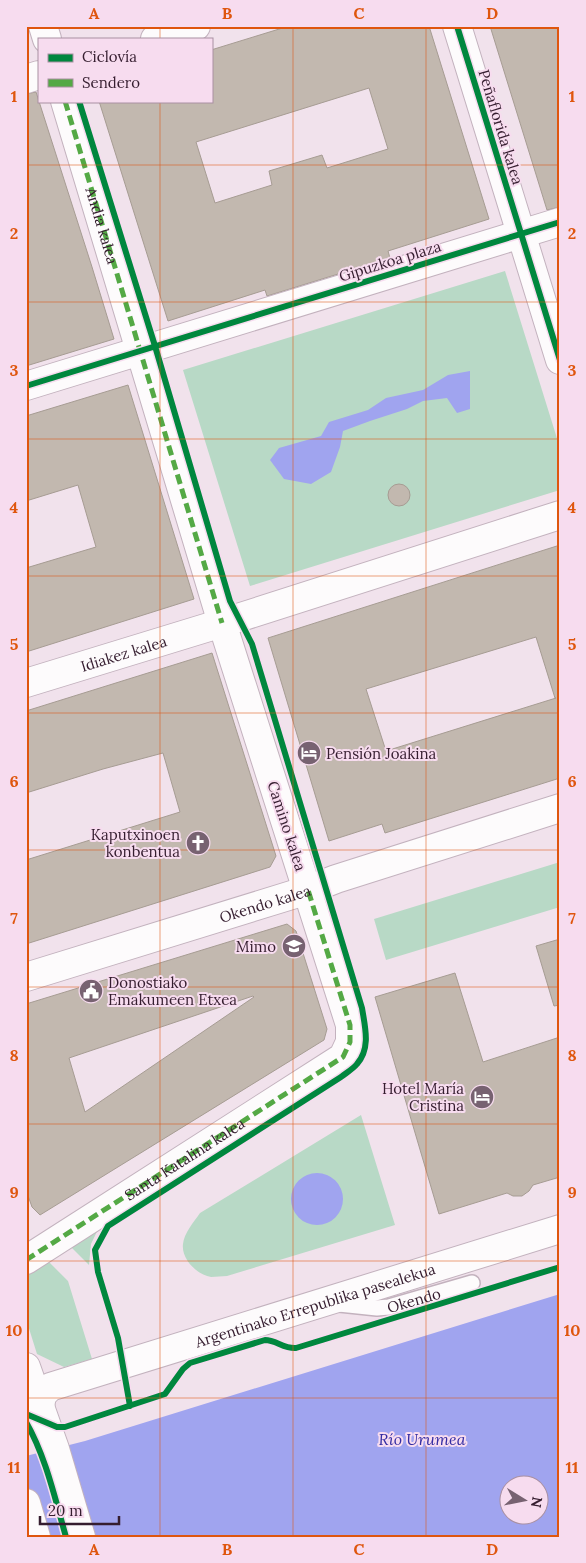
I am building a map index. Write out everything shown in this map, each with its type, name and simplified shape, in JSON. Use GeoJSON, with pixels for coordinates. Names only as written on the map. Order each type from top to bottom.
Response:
{"type":"FeatureCollection","features":[{"type":"Feature","properties":{"kind":"street"},"geometry":{"type":"LineString","coordinates":[[43,26],[47,38]]}},
{"type":"Feature","properties":{"kind":"street"},"geometry":{"type":"LineString","coordinates":[[158,38],[196,26]]}},
{"type":"Feature","properties":{"kind":"street","name":"Peñaflorida kalea"},"geometry":{"type":"LineString","coordinates":[[457,26],[521,234]]}},
{"type":"Feature","properties":{"kind":"street"},"geometry":{"type":"LineString","coordinates":[[26,79],[38,75]]}},
{"type":"Feature","properties":{"kind":"street","name":"Andia kalea"},"geometry":{"type":"LineString","coordinates":[[65,102],[140,350]]}},
{"type":"Feature","properties":{"kind":"street","name":"Gipuzkoa plaza"},"geometry":{"type":"LineString","coordinates":[[26,386],[560,222]]}},
{"type":"Feature","properties":{"kind":"street"},"geometry":{"type":"LineString","coordinates":[[521,234],[560,360]]}},
{"type":"Feature","properties":{"kind":"street"},"geometry":{"type":"LineString","coordinates":[[140,350],[222,623],[560,515]]}},
{"type":"Feature","properties":{"kind":"street","name":"Idiakez kalea"},"geometry":{"type":"LineString","coordinates":[[26,683],[222,623]]}},
{"type":"Feature","properties":{"kind":"street","name":"Camino kalea"},"geometry":{"type":"LineString","coordinates":[[222,623],[350,1025],[350,1042],[342,1057]]}},
{"type":"Feature","properties":{"kind":"street","name":"Okendo kalea"},"geometry":{"type":"LineString","coordinates":[[26,978],[308,890],[560,808]]}},
{"type":"Feature","properties":{"kind":"street","name":"Santa Katalina kalea"},"geometry":{"type":"LineString","coordinates":[[26,1260],[342,1057]]}},
{"type":"Feature","properties":{"kind":"street","name":"Argentinako Errepublika pasealekua"},"geometry":{"type":"LineString","coordinates":[[40,1407],[42,1395],[50,1387],[560,1229]]}},
{"type":"Feature","properties":{"kind":"street"},"geometry":{"type":"LineString","coordinates":[[26,1366],[52,1378],[71,1380]]}},
{"type":"Feature","properties":{"kind":"street"},"geometry":{"type":"LineString","coordinates":[[26,1366],[81,1537]]}},
{"type":"Feature","properties":{"kind":"street"},"geometry":{"type":"LineString","coordinates":[[26,1503],[36,1537]]}},
{"type":"Feature","properties":{"kind":"lane","name":"Okendo"},"geometry":{"type":"LineString","coordinates":[[325,1302],[389,1308],[472,1283]]}},
{"type":"Feature","properties":{"kind":"green space"},"geometry":{"type":"Polygon","coordinates":[[[505,271],[560,448],[560,490],[250,586],[183,370],[505,271]]]}},
{"type":"Feature","properties":{"kind":"green space"},"geometry":{"type":"Polygon","coordinates":[[[560,862],[560,907],[386,960],[374,919],[560,862]]]}},
{"type":"Feature","properties":{"kind":"green space"},"geometry":{"type":"Polygon","coordinates":[[[361,1115],[395,1225],[227,1276],[206,1276],[195,1270],[187,1261],[183,1250],[184,1240],[200,1213],[361,1115]]]}},
{"type":"Feature","properties":{"kind":"green space"},"geometry":{"type":"Polygon","coordinates":[[[101,1223],[91,1244],[89,1265],[67,1243],[101,1223]]]}},
{"type":"Feature","properties":{"kind":"green space"},"geometry":{"type":"Polygon","coordinates":[[[46,1259],[68,1281],[92,1359],[64,1367],[37,1354],[26,1319],[26,1272],[46,1259]]]}},
{"type":"Feature","properties":{"kind":"water"},"geometry":{"type":"Polygon","coordinates":[[[470,371],[470,409],[457,413],[447,398],[423,401],[407,409],[343,431],[340,447],[331,472],[311,484],[284,479],[270,460],[279,448],[321,436],[329,422],[368,410],[386,398],[423,390],[448,375],[470,371]]]}},
{"type":"Feature","properties":{"kind":"water"},"geometry":{"type":"Polygon","coordinates":[[[312,1173],[322,1173],[332,1177],[339,1184],[343,1199],[339,1214],[332,1221],[322,1225],[312,1225],[302,1221],[295,1214],[291,1204],[291,1194],[295,1184],[302,1177],[312,1173]]]}},
{"type":"Feature","properties":{"kind":"water","name":"Río Urumea"},"geometry":{"type":"Polygon","coordinates":[[[560,1294],[560,1537],[26,1537],[26,1456],[85,1441],[560,1294]]]}},
{"type":"Feature","properties":{"kind":"building"},"geometry":{"type":"Polygon","coordinates":[[[289,26],[429,26],[489,219],[388,251],[390,258],[267,296],[265,290],[168,321],[99,102],[212,102],[212,50],[289,26]],[[369,88],[196,142],[215,203],[272,185],[269,171],[322,155],[327,168],[388,149],[369,88]]]}},
{"type":"Feature","properties":{"kind":"building"},"geometry":{"type":"Polygon","coordinates":[[[490,26],[560,26],[560,207],[547,210],[490,26]]]}},
{"type":"Feature","properties":{"kind":"building"},"geometry":{"type":"Polygon","coordinates":[[[36,92],[114,339],[26,366],[26,94],[36,92]]]}},
{"type":"Feature","properties":{"kind":"building"},"geometry":{"type":"Polygon","coordinates":[[[128,385],[194,599],[26,652],[26,568],[96,547],[78,485],[26,501],[26,416],[128,385]]]}},
{"type":"Feature","properties":{"kind":"building"},"geometry":{"type":"Polygon","coordinates":[[[399,484],[407,487],[410,495],[407,503],[399,506],[391,503],[388,495],[391,487],[399,484]]]}},
{"type":"Feature","properties":{"kind":"building"},"geometry":{"type":"Polygon","coordinates":[[[560,545],[560,778],[385,833],[382,824],[329,841],[268,638],[560,545]],[[536,637],[366,689],[386,751],[555,698],[536,637]]]}},
{"type":"Feature","properties":{"kind":"building"},"geometry":{"type":"Polygon","coordinates":[[[212,653],[276,856],[270,867],[26,944],[26,860],[180,812],[163,753],[26,793],[26,711],[212,653]]]}},
{"type":"Feature","properties":{"kind":"building"},"geometry":{"type":"Polygon","coordinates":[[[287,924],[296,931],[327,1029],[324,1040],[40,1215],[32,1207],[26,1190],[26,1004],[287,924]],[[254,997],[69,1058],[85,1112],[254,997]]]}},
{"type":"Feature","properties":{"kind":"building"},"geometry":{"type":"Polygon","coordinates":[[[560,939],[560,1005],[554,1006],[536,946],[560,939]]]}},
{"type":"Feature","properties":{"kind":"building","name":"Hotel María Cristina"},"geometry":{"type":"Polygon","coordinates":[[[455,973],[483,1062],[560,1037],[560,1177],[533,1185],[522,1196],[513,1196],[507,1193],[439,1214],[375,997],[455,973]]]}},
{"type":"Feature","properties":{"kind":"marked path"},"geometry":{"type":"LineString","coordinates":[[65,102],[222,623]]}},
{"type":"Feature","properties":{"kind":"marked path"},"geometry":{"type":"LineString","coordinates":[[26,1260],[343,1057],[350,1042],[350,1025],[308,890]]}},
{"type":"Feature","properties":{"kind":"cycle path"},"geometry":{"type":"LineString","coordinates":[[457,26],[560,360]]}},
{"type":"Feature","properties":{"kind":"cycle path"},"geometry":{"type":"LineString","coordinates":[[79,102],[155,346],[230,601],[252,644],[362,1008],[366,1037],[366,1044],[361,1058],[355,1066],[341,1077],[108,1226],[95,1250],[98,1272],[118,1338],[130,1406]]}},
{"type":"Feature","properties":{"kind":"cycle path"},"geometry":{"type":"LineString","coordinates":[[26,386],[560,222]]}},
{"type":"Feature","properties":{"kind":"cycle path"},"geometry":{"type":"LineString","coordinates":[[26,1414],[57,1427],[65,1427],[165,1394],[183,1369],[190,1363],[265,1340],[296,1348],[560,1267]]}},
{"type":"Feature","properties":{"kind":"cycle path"},"geometry":{"type":"LineString","coordinates":[[26,1422],[45,1464],[66,1537]]}},
{"type":"Feature","properties":{"kind":"place","name":"Pensión Joakina"},"geometry":{"type":"Point","coordinates":[309,753]}},
{"type":"Feature","properties":{"kind":"place","name":"Kaputxinoen konbentua"},"geometry":{"type":"Point","coordinates":[198,843]}},
{"type":"Feature","properties":{"kind":"place","name":"Mimo"},"geometry":{"type":"Point","coordinates":[294,946]}},
{"type":"Feature","properties":{"kind":"place","name":"Donostiako Emakumeen Etxea"},"geometry":{"type":"Point","coordinates":[91,991]}},
{"type":"Feature","properties":{"kind":"place","name":"Hotel María Cristina"},"geometry":{"type":"Point","coordinates":[482,1097]}}]}
